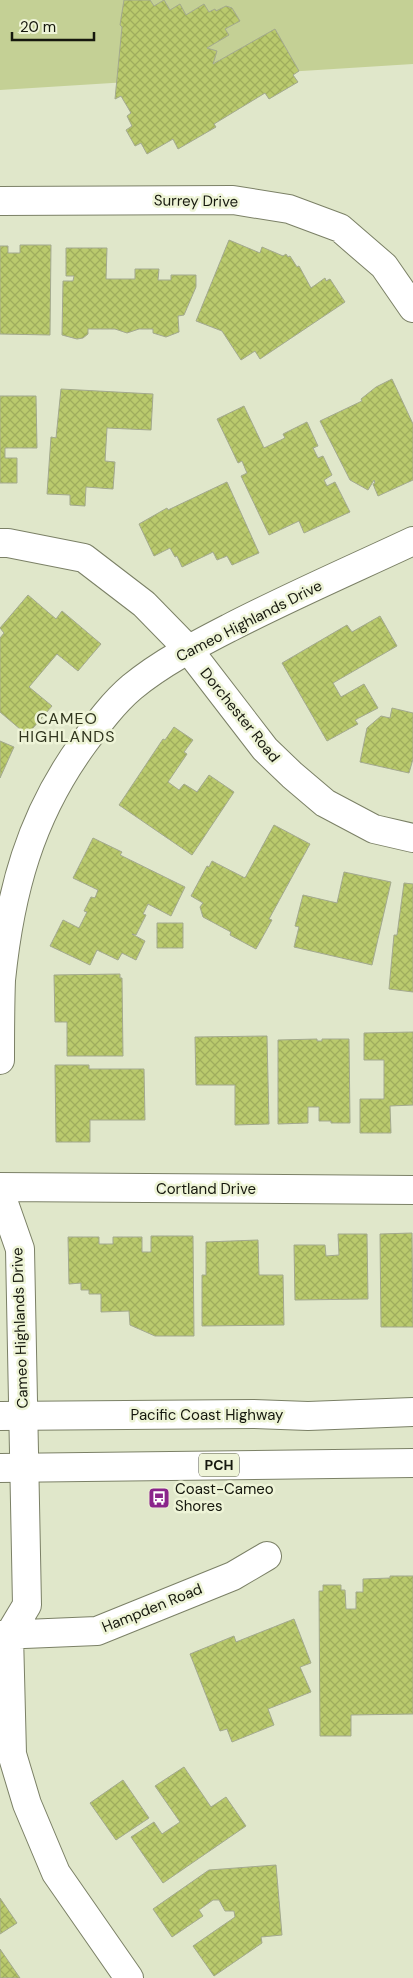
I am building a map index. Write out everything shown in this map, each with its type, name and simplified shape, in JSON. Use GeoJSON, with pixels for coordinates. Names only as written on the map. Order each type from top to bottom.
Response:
{"type":"FeatureCollection","features":[{"type":"Feature","properties":{"kind":"main road","name":"Surrey Drive"},"geometry":{"type":"LineString","coordinates":[[0,201],[233,200],[289,209],[340,228],[384,266],[413,308]]}},
{"type":"Feature","properties":{"kind":"main road","name":"Cameo Highlands Drive"},"geometry":{"type":"LineString","coordinates":[[0,1060],[1,982],[7,892],[24,857],[38,820],[67,766],[98,724],[132,688],[188,649],[252,616],[413,541]]}},
{"type":"Feature","properties":{"kind":"main road","name":"Dorchester Road"},"geometry":{"type":"LineString","coordinates":[[0,543],[84,558],[144,604],[188,649],[265,748],[292,776],[325,802],[374,829],[413,838]]}},
{"type":"Feature","properties":{"kind":"main road","name":"Cortland Drive"},"geometry":{"type":"LineString","coordinates":[[0,1188],[413,1190]]}},
{"type":"Feature","properties":{"kind":"main road","name":"Cameo Highlands Drive"},"geometry":{"type":"LineString","coordinates":[[0,1192],[20,1249],[12,1416],[12,1468],[27,1605],[3,1631]]}},
{"type":"Feature","properties":{"kind":"main road","name":"Pacific Coast Highway"},"geometry":{"type":"LineString","coordinates":[[12,1416],[253,1414],[308,1416],[413,1412]]}},
{"type":"Feature","properties":{"kind":"main road","name":"PCH"},"geometry":{"type":"LineString","coordinates":[[12,1468],[413,1462]]}},
{"type":"Feature","properties":{"kind":"main road","name":"Hampden Road"},"geometry":{"type":"LineString","coordinates":[[3,1631],[97,1631],[233,1576],[267,1556]]}},
{"type":"Feature","properties":{"kind":"main road"},"geometry":{"type":"LineString","coordinates":[[3,1631],[12,1754],[27,1804],[56,1873],[129,1978]]}},
{"type":"Feature","properties":{"kind":"green space"},"geometry":{"type":"Polygon","coordinates":[[[0,0],[413,0],[413,64],[0,90],[0,0]]]}},
{"type":"Feature","properties":{"kind":"building"},"geometry":{"type":"Polygon","coordinates":[[[124,0],[150,0],[154,6],[164,0],[170,10],[180,4],[186,15],[204,4],[209,12],[226,6],[232,8],[240,21],[225,29],[229,35],[207,48],[217,51],[213,64],[275,29],[299,71],[293,75],[298,82],[269,99],[265,93],[214,124],[216,127],[178,149],[173,139],[147,154],[141,143],[135,146],[126,130],[132,126],[127,116],[131,113],[121,96],[115,99],[122,27],[120,25],[124,0]]]}},
{"type":"Feature","properties":{"kind":"building"},"geometry":{"type":"Polygon","coordinates":[[[229,240],[260,253],[262,247],[283,256],[286,254],[288,257],[290,256],[297,267],[299,266],[311,288],[325,278],[326,281],[330,279],[345,302],[260,359],[255,351],[241,360],[222,331],[196,321],[229,240]]]}},
{"type":"Feature","properties":{"kind":"building"},"geometry":{"type":"Polygon","coordinates":[[[20,245],[51,245],[50,335],[0,334],[0,246],[8,246],[8,253],[20,253],[20,245]]]}},
{"type":"Feature","properties":{"kind":"building"},"geometry":{"type":"Polygon","coordinates":[[[66,248],[107,248],[106,279],[135,279],[135,269],[159,269],[158,280],[171,280],[171,275],[196,275],[196,287],[184,315],[178,316],[179,332],[166,337],[153,333],[153,329],[139,329],[127,333],[115,329],[88,329],[88,334],[83,338],[77,339],[62,335],[63,281],[73,281],[74,276],[66,276],[66,248]]]}},
{"type":"Feature","properties":{"kind":"building"},"geometry":{"type":"Polygon","coordinates":[[[392,379],[413,424],[413,480],[378,496],[373,484],[375,483],[374,480],[368,490],[350,480],[320,421],[362,401],[361,399],[376,387],[392,379]]]}},
{"type":"Feature","properties":{"kind":"building"},"geometry":{"type":"Polygon","coordinates":[[[61,389],[153,394],[151,430],[107,428],[105,461],[115,462],[113,489],[86,487],[85,506],[70,505],[70,495],[47,494],[51,437],[56,438],[61,389]]]}},
{"type":"Feature","properties":{"kind":"building"},"geometry":{"type":"Polygon","coordinates":[[[0,396],[36,396],[37,448],[5,448],[5,458],[17,458],[17,483],[0,483],[0,396]]]}},
{"type":"Feature","properties":{"kind":"building"},"geometry":{"type":"Polygon","coordinates":[[[244,406],[264,448],[285,438],[283,434],[307,422],[318,446],[313,448],[318,458],[323,456],[332,475],[324,480],[327,486],[335,482],[350,512],[304,533],[299,521],[269,535],[241,476],[247,473],[242,461],[238,463],[217,419],[244,406]]]}},
{"type":"Feature","properties":{"kind":"building"},"geometry":{"type":"Polygon","coordinates":[[[227,482],[259,553],[232,565],[227,556],[217,560],[213,552],[182,567],[177,556],[175,557],[170,548],[154,556],[139,524],[167,508],[168,510],[227,482]]]}},
{"type":"Feature","properties":{"kind":"building"},"geometry":{"type":"Polygon","coordinates":[[[28,595],[56,619],[62,611],[101,644],[78,671],[57,654],[29,687],[52,706],[27,735],[0,712],[0,638],[4,633],[0,628],[28,595]]]}},
{"type":"Feature","properties":{"kind":"building"},"geometry":{"type":"Polygon","coordinates":[[[380,616],[397,646],[333,683],[341,697],[364,684],[378,708],[355,720],[358,724],[327,741],[282,663],[347,625],[352,632],[380,616]]]}},
{"type":"Feature","properties":{"kind":"building"},"geometry":{"type":"Polygon","coordinates":[[[392,708],[413,713],[413,759],[409,773],[360,762],[367,728],[381,716],[390,718],[392,708]]]}},
{"type":"Feature","properties":{"kind":"building"},"geometry":{"type":"Polygon","coordinates":[[[174,727],[193,740],[184,752],[187,754],[168,782],[179,790],[184,784],[197,792],[209,775],[234,792],[192,855],[119,805],[163,739],[165,740],[174,727]]]}},
{"type":"Feature","properties":{"kind":"building"},"geometry":{"type":"Polygon","coordinates":[[[0,741],[14,747],[0,778],[0,741]]]}},
{"type":"Feature","properties":{"kind":"building"},"geometry":{"type":"Polygon","coordinates":[[[274,825],[310,844],[269,919],[272,920],[256,949],[230,935],[231,932],[203,917],[200,907],[203,903],[191,896],[207,866],[209,867],[212,861],[245,878],[274,825]]]}},
{"type":"Feature","properties":{"kind":"building"},"geometry":{"type":"Polygon","coordinates":[[[93,838],[122,852],[120,855],[185,887],[171,916],[148,904],[143,914],[146,915],[136,935],[132,934],[145,941],[136,960],[122,953],[118,960],[97,950],[90,965],[50,946],[63,920],[79,928],[87,912],[84,911],[91,897],[95,898],[98,890],[73,878],[93,838]]]}},
{"type":"Feature","properties":{"kind":"building"},"geometry":{"type":"Polygon","coordinates":[[[344,872],[391,882],[372,965],[294,947],[299,927],[295,926],[303,895],[337,903],[344,872]]]}},
{"type":"Feature","properties":{"kind":"building"},"geometry":{"type":"Polygon","coordinates":[[[404,883],[413,884],[413,992],[389,989],[394,935],[397,935],[404,883]]]}},
{"type":"Feature","properties":{"kind":"building"},"geometry":{"type":"Polygon","coordinates":[[[157,923],[183,923],[183,948],[157,948],[157,923]]]}},
{"type":"Feature","properties":{"kind":"building"},"geometry":{"type":"Polygon","coordinates":[[[120,974],[120,978],[122,978],[123,1056],[67,1056],[67,1022],[55,1022],[54,975],[120,974]]]}},
{"type":"Feature","properties":{"kind":"building"},"geometry":{"type":"Polygon","coordinates":[[[413,1032],[413,1105],[390,1106],[391,1133],[360,1133],[360,1099],[384,1099],[384,1060],[364,1060],[364,1033],[413,1032]]]}},
{"type":"Feature","properties":{"kind":"building"},"geometry":{"type":"Polygon","coordinates":[[[267,1036],[269,1124],[235,1125],[235,1085],[196,1085],[195,1037],[267,1036]]]}},
{"type":"Feature","properties":{"kind":"building"},"geometry":{"type":"Polygon","coordinates":[[[317,1039],[317,1041],[322,1041],[322,1039],[349,1039],[350,1123],[319,1121],[319,1107],[308,1107],[308,1123],[278,1124],[278,1040],[317,1039]]]}},
{"type":"Feature","properties":{"kind":"building"},"geometry":{"type":"Polygon","coordinates":[[[55,1065],[89,1065],[89,1069],[144,1069],[145,1120],[90,1120],[90,1142],[56,1142],[55,1065]]]}},
{"type":"Feature","properties":{"kind":"building"},"geometry":{"type":"Polygon","coordinates":[[[412,1233],[413,1327],[381,1327],[380,1234],[412,1233]]]}},
{"type":"Feature","properties":{"kind":"building"},"geometry":{"type":"Polygon","coordinates":[[[338,1234],[367,1234],[368,1299],[295,1300],[294,1245],[325,1245],[326,1256],[339,1255],[338,1234]]]}},
{"type":"Feature","properties":{"kind":"building"},"geometry":{"type":"Polygon","coordinates":[[[151,1236],[193,1236],[194,1336],[155,1336],[130,1325],[129,1311],[101,1312],[101,1294],[89,1294],[89,1290],[81,1290],[81,1283],[69,1284],[68,1237],[99,1237],[99,1244],[113,1244],[113,1237],[142,1237],[142,1252],[151,1252],[151,1236]]]}},
{"type":"Feature","properties":{"kind":"building"},"geometry":{"type":"Polygon","coordinates":[[[258,1240],[259,1275],[283,1275],[284,1325],[202,1326],[202,1275],[206,1275],[206,1242],[258,1240]]]}},
{"type":"Feature","properties":{"kind":"building"},"geometry":{"type":"Polygon","coordinates":[[[390,1576],[413,1576],[413,1714],[351,1715],[351,1736],[320,1736],[319,1591],[323,1591],[323,1585],[341,1585],[341,1590],[345,1590],[346,1609],[356,1609],[356,1592],[363,1592],[363,1579],[390,1578],[390,1576]]]}},
{"type":"Feature","properties":{"kind":"building"},"geometry":{"type":"Polygon","coordinates":[[[294,1619],[311,1663],[300,1667],[311,1692],[268,1709],[274,1725],[232,1742],[227,1729],[220,1731],[190,1654],[234,1636],[236,1642],[294,1619]]]}},
{"type":"Feature","properties":{"kind":"building"},"geometry":{"type":"Polygon","coordinates":[[[184,1767],[211,1807],[226,1797],[246,1826],[163,1883],[131,1837],[154,1822],[162,1834],[180,1822],[155,1786],[184,1767]]]}},
{"type":"Feature","properties":{"kind":"building"},"geometry":{"type":"Polygon","coordinates":[[[123,1780],[149,1818],[116,1840],[90,1803],[123,1780]]]}},
{"type":"Feature","properties":{"kind":"building"},"geometry":{"type":"Polygon","coordinates":[[[276,1865],[282,1935],[261,1937],[262,1943],[214,1976],[193,1946],[235,1917],[234,1911],[225,1911],[219,1900],[213,1900],[199,1910],[203,1916],[172,1937],[153,1909],[209,1870],[276,1865]]]}},
{"type":"Feature","properties":{"kind":"building"},"geometry":{"type":"Polygon","coordinates":[[[0,1898],[17,1923],[0,1934],[0,1898]]]}},
{"type":"Feature","properties":{"kind":"building"},"geometry":{"type":"Polygon","coordinates":[[[0,1949],[20,1978],[0,1978],[0,1949]]]}},
{"type":"Feature","properties":{"kind":"place","name":"Coast-Cameo Shores"},"geometry":{"type":"Point","coordinates":[159,1498]}},
{"type":"Feature","properties":{"kind":"district","name":"CAMEO HIGHLANDS"},"geometry":{"type":"Point","coordinates":[67,727]}}]}
